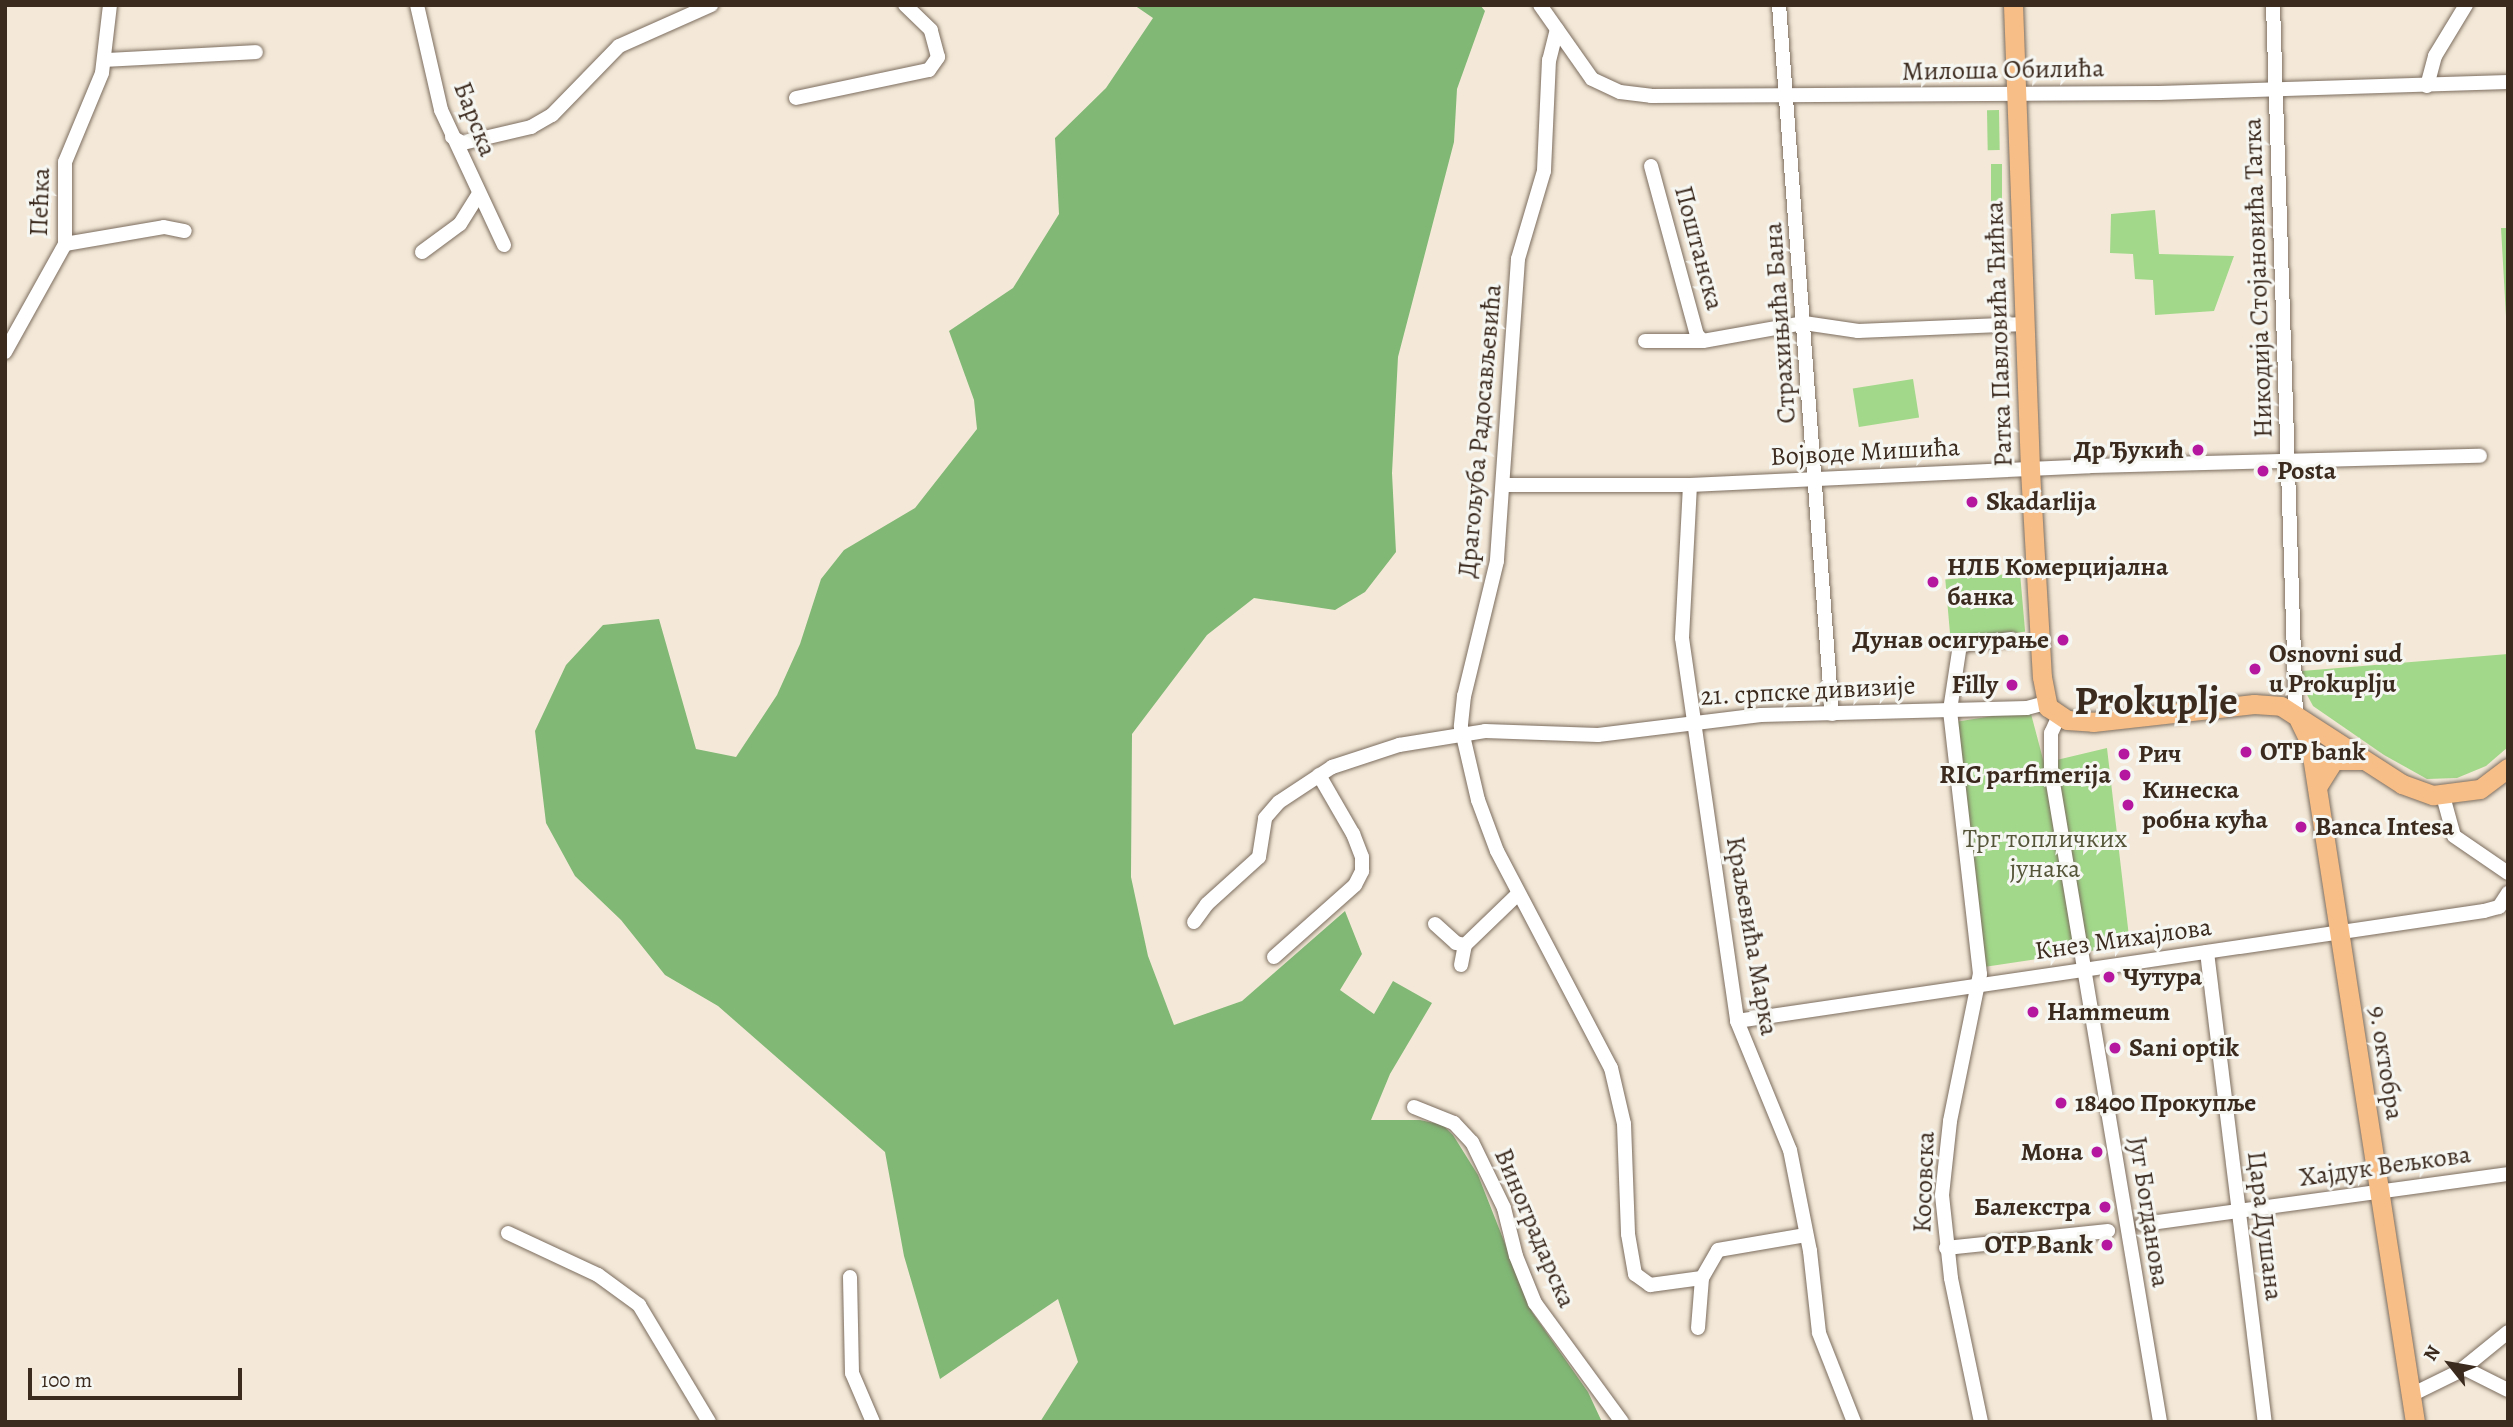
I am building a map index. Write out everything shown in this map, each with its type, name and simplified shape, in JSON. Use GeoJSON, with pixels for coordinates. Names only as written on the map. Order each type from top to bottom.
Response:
{"type":"FeatureCollection","features":[{"type":"Feature","properties":{"kind":"main road","name":"Ратка Павловића Ћићка"},"geometry":{"type":"LineString","coordinates":[[2013,5],[2030,470],[2052,709]]}},
{"type":"Feature","properties":{"kind":"main road","name":"21. српске дивизије"},"geometry":{"type":"LineString","coordinates":[[2052,709],[2092,722],[2267,704],[2281,706],[2364,761],[2414,790],[2443,796]]}},
{"type":"Feature","properties":{"kind":"main road","name":"9. октобра"},"geometry":{"type":"LineString","coordinates":[[2296,716],[2308,734],[2317,787],[2415,1422]]}},
{"type":"Feature","properties":{"kind":"main road"},"geometry":{"type":"LineString","coordinates":[[2317,787],[2334,760],[2364,761]]}},
{"type":"Feature","properties":{"kind":"main road"},"geometry":{"type":"LineString","coordinates":[[2443,796],[2480,789],[2508,768]]}},
{"type":"Feature","properties":{"kind":"street","name":"Барска"},"geometry":{"type":"LineString","coordinates":[[416,5],[441,110],[504,245]]}},
{"type":"Feature","properties":{"kind":"street"},"geometry":{"type":"LineString","coordinates":[[452,137],[463,143],[531,127],[552,114],[619,46],[711,5]]}},
{"type":"Feature","properties":{"kind":"street"},"geometry":{"type":"LineString","coordinates":[[796,97],[929,70],[938,57],[931,30],[905,5]]}},
{"type":"Feature","properties":{"kind":"street","name":"Милоша Обилића"},"geometry":{"type":"LineString","coordinates":[[1540,5],[1588,75],[1620,92],[1785,96],[2017,95],[2277,90],[2349,84],[2427,86],[2508,82]]}},
{"type":"Feature","properties":{"kind":"street","name":"Страхињића Бана"},"geometry":{"type":"LineString","coordinates":[[1779,5],[1832,714]]}},
{"type":"Feature","properties":{"kind":"street","name":"Никодија Стојановића Татка"},"geometry":{"type":"LineString","coordinates":[[2273,5],[2296,716]]}},
{"type":"Feature","properties":{"kind":"street"},"geometry":{"type":"LineString","coordinates":[[2427,86],[2435,56],[2466,5]]}},
{"type":"Feature","properties":{"kind":"street","name":"Пећка"},"geometry":{"type":"LineString","coordinates":[[5,352],[65,244],[65,162],[106,60],[113,6]]}},
{"type":"Feature","properties":{"kind":"street","name":"Драгољуба Радосављевића"},"geometry":{"type":"LineString","coordinates":[[1557,29],[1549,60],[1544,171],[1518,259],[1504,485],[1495,577],[1464,696],[1462,734],[1484,819],[1517,895],[1611,1068],[1624,1124],[1628,1234],[1635,1274],[1650,1285],[1702,1278]]}},
{"type":"Feature","properties":{"kind":"street"},"geometry":{"type":"LineString","coordinates":[[106,60],[256,52]]}},
{"type":"Feature","properties":{"kind":"street","name":"Поштанска"},"geometry":{"type":"LineString","coordinates":[[1651,166],[1697,335],[1703,341]]}},
{"type":"Feature","properties":{"kind":"street"},"geometry":{"type":"LineString","coordinates":[[422,252],[460,224],[479,194]]}},
{"type":"Feature","properties":{"kind":"street"},"geometry":{"type":"LineString","coordinates":[[65,244],[164,227],[185,231]]}},
{"type":"Feature","properties":{"kind":"street","name":"Поштанска"},"geometry":{"type":"LineString","coordinates":[[1645,341],[1703,341],[1804,323],[1858,331],[2025,324]]}},
{"type":"Feature","properties":{"kind":"street","name":"Војводе Мишића"},"geometry":{"type":"LineString","coordinates":[[1504,485],[1690,485],[2030,470],[2480,456]]}},
{"type":"Feature","properties":{"kind":"street","name":"Краљевића Марка"},"geometry":{"type":"LineString","coordinates":[[1690,485],[1681,613],[1691,723],[1737,1021],[1790,1150],[1806,1236],[1819,1333],[1854,1422]]}},
{"type":"Feature","properties":{"kind":"street"},"geometry":{"type":"LineString","coordinates":[[1979,985],[1950,710],[1960,645],[2012,639]]}},
{"type":"Feature","properties":{"kind":"street"},"geometry":{"type":"LineString","coordinates":[[2052,709],[2049,748],[2087,968]]}},
{"type":"Feature","properties":{"kind":"street","name":"21. српске дивизије"},"geometry":{"type":"LineString","coordinates":[[1194,922],[1207,904],[1259,857],[1269,811],[1319,775],[1369,752],[1462,734],[1501,730],[1598,735],[1691,723],[1832,714],[2052,709]]}},
{"type":"Feature","properties":{"kind":"street"},"geometry":{"type":"LineString","coordinates":[[1274,957],[1354,885],[1362,871],[1362,857],[1353,834],[1319,775]]}},
{"type":"Feature","properties":{"kind":"street"},"geometry":{"type":"LineString","coordinates":[[2443,796],[2454,836],[2508,873]]}},
{"type":"Feature","properties":{"kind":"street","name":"Кнез Михајлова"},"geometry":{"type":"LineString","coordinates":[[1737,1021],[2087,968],[2339,935],[2494,909],[2508,893]]}},
{"type":"Feature","properties":{"kind":"street"},"geometry":{"type":"LineString","coordinates":[[1461,965],[1465,944],[1517,895]]}},
{"type":"Feature","properties":{"kind":"street"},"geometry":{"type":"LineString","coordinates":[[1435,924],[1448,937],[1465,944]]}},
{"type":"Feature","properties":{"kind":"street","name":"Цара Душана"},"geometry":{"type":"LineString","coordinates":[[2207,952],[2265,1422]]}},
{"type":"Feature","properties":{"kind":"street","name":"Југ Богданова"},"geometry":{"type":"LineString","coordinates":[[2087,968],[2160,1422]]}},
{"type":"Feature","properties":{"kind":"street","name":"Косовска"},"geometry":{"type":"LineString","coordinates":[[1979,985],[1946,1150],[1942,1195],[1946,1248],[1981,1422]]}},
{"type":"Feature","properties":{"kind":"street","name":"Виноградарска"},"geometry":{"type":"LineString","coordinates":[[1414,1107],[1454,1123],[1472,1142],[1504,1208],[1523,1278],[1535,1303],[1622,1422]]}},
{"type":"Feature","properties":{"kind":"street","name":"Хајдук Вељкова"},"geometry":{"type":"LineString","coordinates":[[2143,1224],[2380,1194],[2508,1174]]}},
{"type":"Feature","properties":{"kind":"street"},"geometry":{"type":"LineString","coordinates":[[1946,1248],[2108,1231]]}},
{"type":"Feature","properties":{"kind":"street"},"geometry":{"type":"LineString","coordinates":[[508,1233],[598,1275],[639,1305],[709,1422]]}},
{"type":"Feature","properties":{"kind":"street"},"geometry":{"type":"LineString","coordinates":[[1698,1328],[1702,1278],[1714,1254],[1724,1247],[1806,1236]]}},
{"type":"Feature","properties":{"kind":"street"},"geometry":{"type":"LineString","coordinates":[[850,1277],[852,1373],[873,1422]]}},
{"type":"Feature","properties":{"kind":"street"},"geometry":{"type":"LineString","coordinates":[[2411,1395],[2464,1368],[2508,1332]]}},
{"type":"Feature","properties":{"kind":"street"},"geometry":{"type":"LineString","coordinates":[[2464,1368],[2508,1390]]}},
{"type":"Feature","properties":{"kind":"green space"},"geometry":{"type":"Polygon","coordinates":[[[1134,5],[1480,5],[1485,11],[1457,89],[1454,142],[1398,357],[1392,473],[1396,552],[1365,592],[1335,610],[1254,598],[1207,635],[1132,734],[1131,877],[1148,956],[1174,1025],[1242,1001],[1345,911],[1362,954],[1340,990],[1374,1014],[1393,981],[1432,1003],[1390,1074],[1371,1120],[1420,1120],[1443,1125],[1453,1135],[1478,1175],[1532,1312],[1588,1392],[1602,1422],[1040,1422],[1078,1362],[1058,1299],[940,1379],[904,1256],[885,1152],[718,1006],[665,975],[621,920],[575,876],[546,823],[535,731],[566,665],[603,625],[659,619],[696,749],[736,757],[777,695],[800,644],[821,579],[844,550],[915,508],[977,429],[974,400],[949,331],[1013,288],[1059,214],[1055,138],[1106,88],[1153,18],[1134,5]]]}},
{"type":"Feature","properties":{"kind":"green space"},"geometry":{"type":"Polygon","coordinates":[[[1987,110],[1999,110],[2000,150],[1988,150],[1987,110]]]}},
{"type":"Feature","properties":{"kind":"green space"},"geometry":{"type":"Polygon","coordinates":[[[1991,164],[2002,164],[2002,204],[1991,204],[1991,164]]]}},
{"type":"Feature","properties":{"kind":"green space"},"geometry":{"type":"Polygon","coordinates":[[[2155,210],[2159,254],[2234,256],[2214,311],[2155,315],[2153,280],[2135,279],[2133,254],[2110,253],[2111,214],[2155,210]]]}},
{"type":"Feature","properties":{"kind":"green space"},"geometry":{"type":"Polygon","coordinates":[[[2501,228],[2508,228],[2508,352],[2507,334],[2501,228]]]}},
{"type":"Feature","properties":{"kind":"green space"},"geometry":{"type":"Polygon","coordinates":[[[1913,379],[1919,418],[1859,427],[1853,389],[1913,379]]]}},
{"type":"Feature","properties":{"kind":"green space"},"geometry":{"type":"Polygon","coordinates":[[[2020,573],[2025,632],[1950,638],[1945,580],[2020,573]]]}},
{"type":"Feature","properties":{"kind":"green space"},"geometry":{"type":"Polygon","coordinates":[[[2508,654],[2508,747],[2486,766],[2457,778],[2427,779],[2384,755],[2313,706],[2304,689],[2302,671],[2508,654]]]}},
{"type":"Feature","properties":{"kind":"green space","name":"Трг топличких јунака"},"geometry":{"type":"Polygon","coordinates":[[[2030,710],[2044,763],[2107,748],[2130,945],[1984,967],[1955,722],[2030,710]]]}},
{"type":"Feature","properties":{"kind":"place","name":"Др Ђукић"},"geometry":{"type":"Point","coordinates":[2198,450]}},
{"type":"Feature","properties":{"kind":"place","name":"Posta"},"geometry":{"type":"Point","coordinates":[2263,471]}},
{"type":"Feature","properties":{"kind":"place","name":"Skadarlija"},"geometry":{"type":"Point","coordinates":[1972,502]}},
{"type":"Feature","properties":{"kind":"place","name":"НЛБ Комерцијална банка"},"geometry":{"type":"Point","coordinates":[1933,582]}},
{"type":"Feature","properties":{"kind":"place","name":"Дунав осигурање"},"geometry":{"type":"Point","coordinates":[2063,640]}},
{"type":"Feature","properties":{"kind":"place","name":"Osnovni sud u Prokuplju"},"geometry":{"type":"Point","coordinates":[2255,669]}},
{"type":"Feature","properties":{"kind":"place","name":"Filly"},"geometry":{"type":"Point","coordinates":[2012,685]}},
{"type":"Feature","properties":{"kind":"place","name":"OTP bank"},"geometry":{"type":"Point","coordinates":[2246,752]}},
{"type":"Feature","properties":{"kind":"place","name":"Рич"},"geometry":{"type":"Point","coordinates":[2124,754]}},
{"type":"Feature","properties":{"kind":"place","name":"RIC parfimerija"},"geometry":{"type":"Point","coordinates":[2125,775]}},
{"type":"Feature","properties":{"kind":"place","name":"Кинеска робна кућа"},"geometry":{"type":"Point","coordinates":[2128,805]}},
{"type":"Feature","properties":{"kind":"place","name":"Banca Intesa"},"geometry":{"type":"Point","coordinates":[2301,827]}},
{"type":"Feature","properties":{"kind":"place","name":"Чутура"},"geometry":{"type":"Point","coordinates":[2109,977]}},
{"type":"Feature","properties":{"kind":"place","name":"Hammeum"},"geometry":{"type":"Point","coordinates":[2033,1012]}},
{"type":"Feature","properties":{"kind":"place","name":"Sani optik"},"geometry":{"type":"Point","coordinates":[2115,1048]}},
{"type":"Feature","properties":{"kind":"place","name":"18400 Прокупље"},"geometry":{"type":"Point","coordinates":[2061,1103]}},
{"type":"Feature","properties":{"kind":"place","name":"Мона"},"geometry":{"type":"Point","coordinates":[2097,1152]}},
{"type":"Feature","properties":{"kind":"place","name":"Балекстра"},"geometry":{"type":"Point","coordinates":[2105,1207]}},
{"type":"Feature","properties":{"kind":"place","name":"OTP Bank"},"geometry":{"type":"Point","coordinates":[2107,1245]}},
{"type":"Feature","properties":{"kind":"district","name":"Prokuplje"},"geometry":{"type":"Point","coordinates":[2156,701]}}]}
